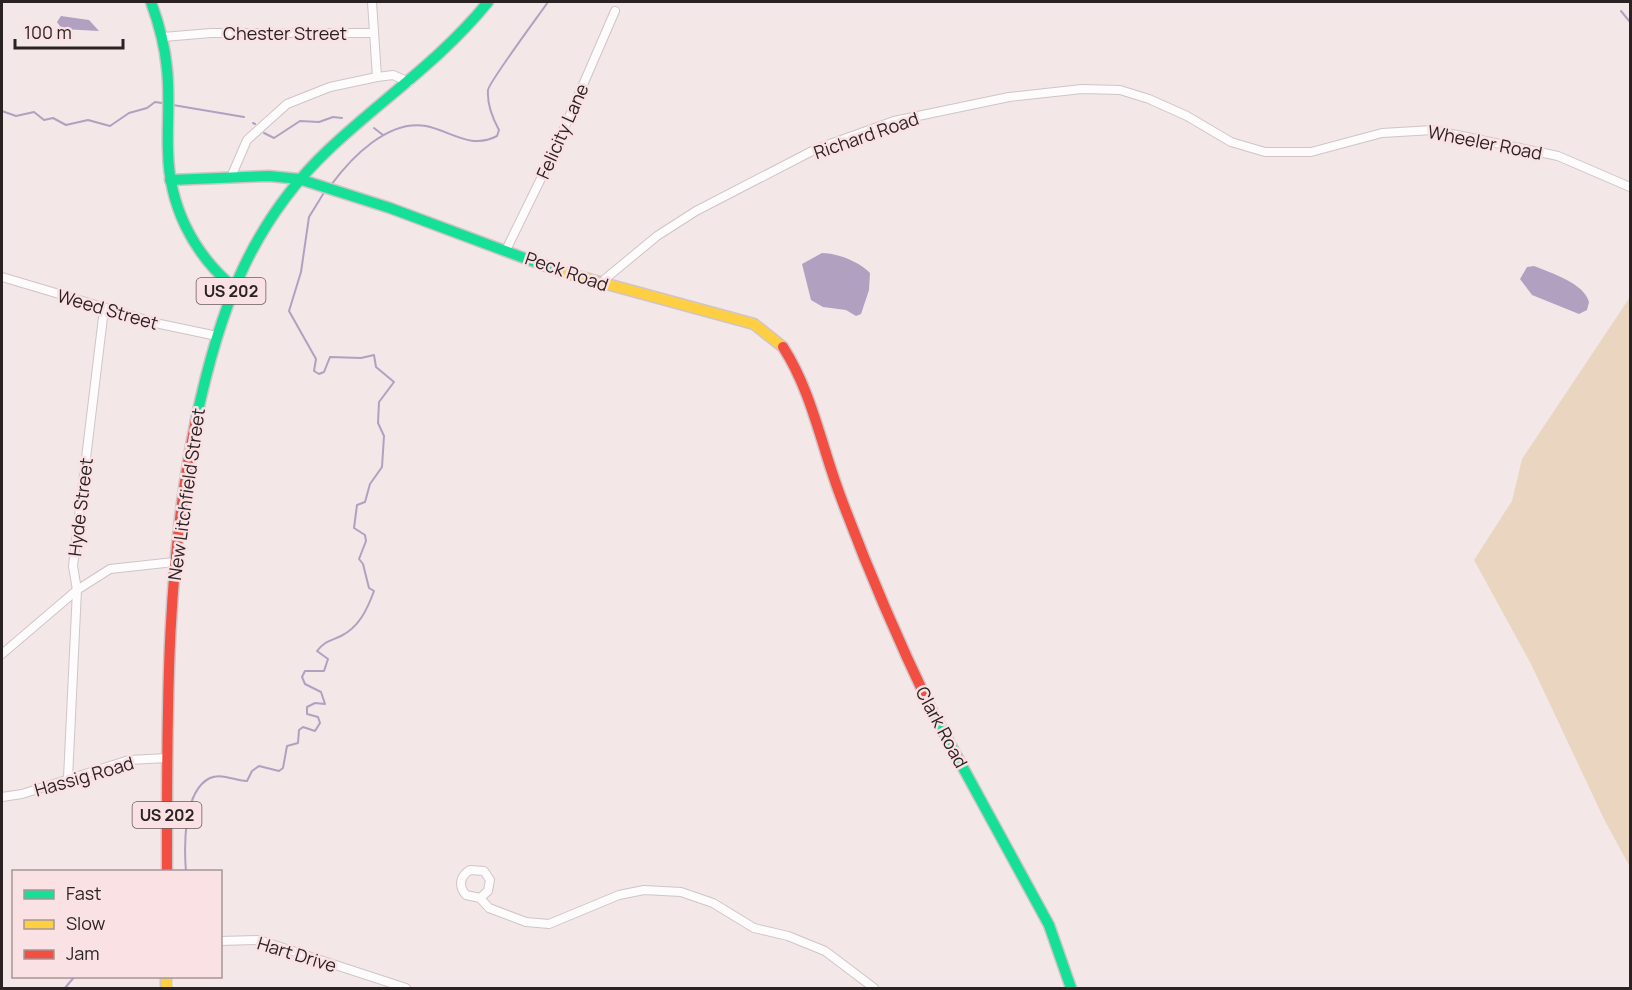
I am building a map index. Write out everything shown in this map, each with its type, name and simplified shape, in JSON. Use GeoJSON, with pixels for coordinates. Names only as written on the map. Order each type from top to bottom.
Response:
{"type":"FeatureCollection","features":[{"type":"Feature","properties":{"kind":"main road"},"geometry":{"type":"LineString","coordinates":[[151,2],[163,37],[168,76],[170,180],[190,237],[220,277],[232,287]]}},
{"type":"Feature","properties":{"kind":"main road","name":"New Litchfield Street"},"geometry":{"type":"LineString","coordinates":[[167,870],[167,758],[174,562],[188,458],[217,336],[232,287],[258,236],[299,179],[334,145],[409,82],[469,27],[488,2]]}},
{"type":"Feature","properties":{"kind":"main road","name":"Peck Road"},"geometry":{"type":"LineString","coordinates":[[170,180],[270,176],[299,179],[599,284],[754,324],[780,342],[798,372],[826,458]]}},
{"type":"Feature","properties":{"kind":"main road","name":"Clark Road"},"geometry":{"type":"LineString","coordinates":[[826,458],[905,655],[932,711],[1049,926],[1071,988]]}},
{"type":"Feature","properties":{"kind":"street"},"geometry":{"type":"LineString","coordinates":[[372,2],[378,77]]}},
{"type":"Feature","properties":{"kind":"street","name":"Felicity Lane"},"geometry":{"type":"LineString","coordinates":[[506,250],[553,154],[615,11]]}},
{"type":"Feature","properties":{"kind":"street","name":"Chester Street"},"geometry":{"type":"LineString","coordinates":[[163,37],[194,34],[373,33]]}},
{"type":"Feature","properties":{"kind":"street"},"geometry":{"type":"LineString","coordinates":[[231,177],[247,140],[287,105],[330,87],[378,77],[393,75],[409,82]]}},
{"type":"Feature","properties":{"kind":"street","name":"Richard Road"},"geometry":{"type":"LineString","coordinates":[[599,284],[657,236],[696,211],[816,149],[894,121],[1010,97],[1094,88],[1120,90],[1166,105]]}},
{"type":"Feature","properties":{"kind":"street","name":"Wheeler Road"},"geometry":{"type":"LineString","coordinates":[[1166,105],[1231,142],[1264,152],[1311,152],[1382,133],[1433,130],[1558,156],[1630,187]]}},
{"type":"Feature","properties":{"kind":"street","name":"Weed Street"},"geometry":{"type":"LineString","coordinates":[[2,277],[104,309],[217,336]]}},
{"type":"Feature","properties":{"kind":"street","name":"Hyde Street"},"geometry":{"type":"LineString","coordinates":[[68,778],[77,590],[73,566],[104,309]]}},
{"type":"Feature","properties":{"kind":"street"},"geometry":{"type":"LineString","coordinates":[[2,654],[77,590],[110,569],[174,562]]}},
{"type":"Feature","properties":{"kind":"street","name":"Hassig Road"},"geometry":{"type":"LineString","coordinates":[[2,797],[22,794],[129,760],[167,758]]}},
{"type":"Feature","properties":{"kind":"street"},"geometry":{"type":"LineString","coordinates":[[480,898],[489,908],[526,922],[549,924],[619,895],[644,890],[681,892],[713,903],[754,928],[788,936],[825,951],[872,988]]}},
{"type":"Feature","properties":{"kind":"street","name":"Hart Drive"},"geometry":{"type":"LineString","coordinates":[[222,941],[259,940],[406,988]]}},
{"type":"Feature","properties":{"kind":"shaded area"},"geometry":{"type":"Polygon","coordinates":[[[61,16],[89,20],[99,31],[62,29],[57,22],[61,16]]]}},
{"type":"Feature","properties":{"kind":"shaded area"},"geometry":{"type":"Polygon","coordinates":[[[822,253],[848,259],[870,273],[869,290],[861,314],[856,316],[846,310],[823,307],[811,300],[802,264],[822,253]]]}},
{"type":"Feature","properties":{"kind":"shaded area"},"geometry":{"type":"Polygon","coordinates":[[[1534,266],[1581,289],[1589,302],[1587,310],[1579,314],[1532,295],[1520,279],[1527,267],[1534,266]]]}},
{"type":"Feature","properties":{"kind":"shaded area"},"geometry":{"type":"Polygon","coordinates":[[[1630,297],[1630,867],[1604,819],[1531,664],[1474,560],[1512,501],[1522,459],[1630,297]]]}},
{"type":"Feature","properties":{"kind":"waterway"},"geometry":{"type":"LineString","coordinates":[[331,185],[360,153],[385,134],[398,128],[412,125],[426,126],[461,138],[478,141],[497,136],[499,130],[488,100],[490,84],[548,2]]}},
{"type":"Feature","properties":{"kind":"waterway"},"geometry":{"type":"LineString","coordinates":[[1621,11],[1630,22]]}},
{"type":"Feature","properties":{"kind":"waterway"},"geometry":{"type":"LineString","coordinates":[[2,111],[16,116],[34,112],[44,120],[53,118],[66,125],[88,120],[110,126],[129,113],[147,108],[155,102],[162,103]]}},
{"type":"Feature","properties":{"kind":"waterway"},"geometry":{"type":"LineString","coordinates":[[173,105],[244,117]]}},
{"type":"Feature","properties":{"kind":"waterway"},"geometry":{"type":"LineString","coordinates":[[264,133],[274,138],[300,121],[319,122],[333,117],[342,118]]}},
{"type":"Feature","properties":{"kind":"waterway"},"geometry":{"type":"LineString","coordinates":[[374,128],[383,135]]}},
{"type":"Feature","properties":{"kind":"waterway"},"geometry":{"type":"LineString","coordinates":[[186,870],[187,820],[190,807],[201,785],[215,777],[247,781],[252,771],[259,766],[279,771],[283,768],[287,746],[298,743],[299,730],[303,727],[315,731],[320,723],[318,717],[307,714],[307,707],[315,703],[325,704],[321,692],[305,684],[302,677],[305,671],[324,671],[328,659],[317,651],[325,643],[341,636],[358,623],[374,591],[369,588],[363,564],[359,559],[366,541],[365,535],[354,528],[357,505],[365,502],[370,484],[382,467],[384,436],[378,423],[379,402],[394,382],[376,367],[374,355],[361,358],[330,357],[324,372],[319,374],[314,371],[316,359],[289,311],[301,272],[309,217],[325,191]]}},
{"type":"Feature","properties":{"kind":"waterway"},"geometry":{"type":"LineString","coordinates":[[65,988],[73,978]]}},
{"type":"Feature","properties":{"kind":"traffic: fast"},"geometry":{"type":"LineString","coordinates":[[151,2],[166,60],[169,171],[178,209],[206,259],[233,287]]}},
{"type":"Feature","properties":{"kind":"traffic: fast"},"geometry":{"type":"LineString","coordinates":[[196,420],[226,309],[240,274],[277,210],[300,179],[328,150],[431,61],[488,2]]}},
{"type":"Feature","properties":{"kind":"traffic: fast"},"geometry":{"type":"LineString","coordinates":[[170,180],[269,176],[299,179],[390,208],[559,271]]}},
{"type":"Feature","properties":{"kind":"traffic: fast"},"geometry":{"type":"LineString","coordinates":[[931,709],[1049,925],[1071,988]]}},
{"type":"Feature","properties":{"kind":"traffic: slow"},"geometry":{"type":"LineString","coordinates":[[559,271],[754,324],[783,347]]}},
{"type":"Feature","properties":{"kind":"traffic: slow"},"geometry":{"type":"LineString","coordinates":[[166,978],[166,988]]}},
{"type":"Feature","properties":{"kind":"traffic: jam"},"geometry":{"type":"LineString","coordinates":[[783,347],[809,400],[833,476],[872,577],[931,709]]}},
{"type":"Feature","properties":{"kind":"traffic: jam"},"geometry":{"type":"LineString","coordinates":[[167,870],[168,702],[173,588],[178,532],[196,420]]}}]}
